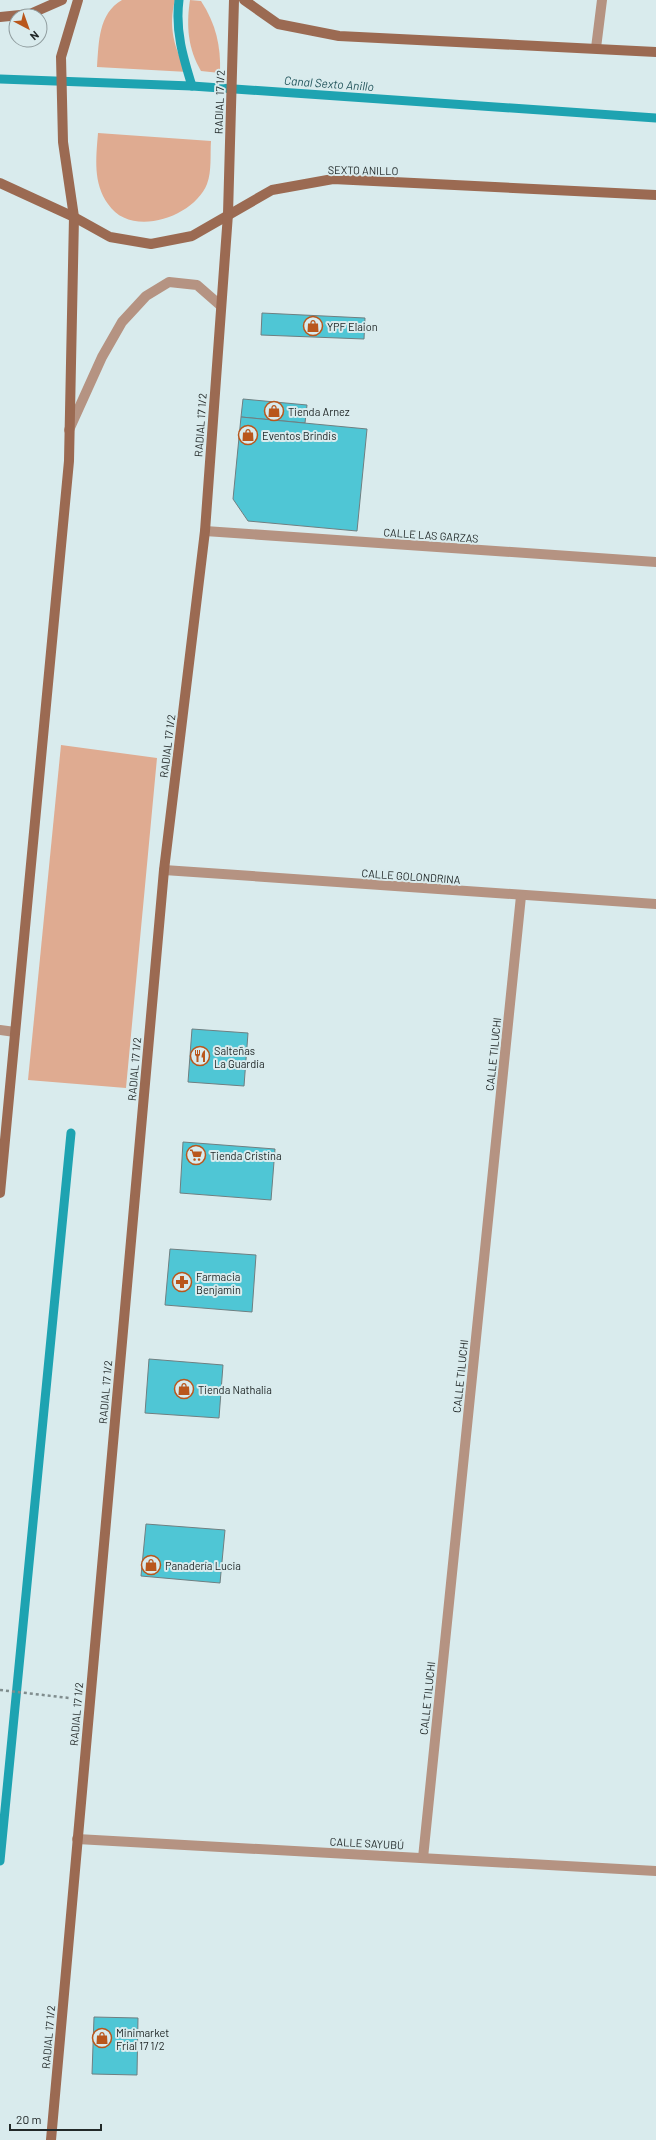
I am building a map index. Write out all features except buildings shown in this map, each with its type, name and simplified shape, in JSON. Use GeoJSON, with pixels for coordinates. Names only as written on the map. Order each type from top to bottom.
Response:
{"type":"FeatureCollection","features":[{"type":"Feature","properties":{"kind":"main road"},"geometry":{"type":"LineString","coordinates":[[0,17],[30,14],[62,0]]}},
{"type":"Feature","properties":{"kind":"main road"},"geometry":{"type":"LineString","coordinates":[[0,1193],[69,461],[74,217],[63,142],[61,56],[78,0]]}},
{"type":"Feature","properties":{"kind":"main road","name":"RADIAL 17 1/2"},"geometry":{"type":"LineString","coordinates":[[51,2140],[76,1839],[164,870],[205,531],[228,214],[234,0]]}},
{"type":"Feature","properties":{"kind":"main road"},"geometry":{"type":"LineString","coordinates":[[244,0],[278,24],[339,36],[656,52]]}},
{"type":"Feature","properties":{"kind":"main road","name":"SEXTO ANILLO"},"geometry":{"type":"LineString","coordinates":[[0,183],[74,217],[110,237],[151,244],[192,236],[272,190],[333,180],[656,195]]}},
{"type":"Feature","properties":{"kind":"street"},"geometry":{"type":"LineString","coordinates":[[596,48],[602,0]]}},
{"type":"Feature","properties":{"kind":"street"},"geometry":{"type":"LineString","coordinates":[[69,430],[102,357],[122,322],[146,296],[169,282],[197,285],[221,306]]}},
{"type":"Feature","properties":{"kind":"street","name":"CALLE LAS GARZAS"},"geometry":{"type":"LineString","coordinates":[[205,531],[656,562]]}},
{"type":"Feature","properties":{"kind":"street","name":"CALLE GOLONDRINA"},"geometry":{"type":"LineString","coordinates":[[164,870],[521,896],[656,904]]}},
{"type":"Feature","properties":{"kind":"street","name":"CALLE TILUCHI"},"geometry":{"type":"LineString","coordinates":[[423,1858],[521,896]]}},
{"type":"Feature","properties":{"kind":"street"},"geometry":{"type":"LineString","coordinates":[[0,1030],[15,1032]]}},
{"type":"Feature","properties":{"kind":"street","name":"CALLE SAYUBÚ"},"geometry":{"type":"LineString","coordinates":[[76,1839],[656,1871]]}},
{"type":"Feature","properties":{"kind":"path"},"geometry":{"type":"LineString","coordinates":[[1,1690],[89,1700]]}},
{"type":"Feature","properties":{"kind":"shaded area"},"geometry":{"type":"Polygon","coordinates":[[[122,0],[175,0],[172,28],[179,55],[188,72],[97,67],[101,29],[108,13],[122,0]]]}},
{"type":"Feature","properties":{"kind":"shaded area"},"geometry":{"type":"Polygon","coordinates":[[[190,0],[201,1],[214,27],[220,54],[220,73],[201,71],[193,54],[188,28],[190,0]]]}},
{"type":"Feature","properties":{"kind":"shaded area"},"geometry":{"type":"Polygon","coordinates":[[[98,133],[211,141],[209,179],[207,184],[200,196],[189,206],[176,214],[161,220],[146,222],[131,220],[118,215],[108,204],[100,188],[97,170],[98,133]]]}},
{"type":"Feature","properties":{"kind":"shaded area"},"geometry":{"type":"Polygon","coordinates":[[[61,745],[157,758],[126,1088],[28,1080],[61,745]]]}},
{"type":"Feature","properties":{"kind":"waterway"},"geometry":{"type":"LineString","coordinates":[[179,0],[179,33],[192,86]]}},
{"type":"Feature","properties":{"kind":"waterway","name":"Canal Sexto Anillo"},"geometry":{"type":"LineString","coordinates":[[0,79],[192,86],[656,118]]}},
{"type":"Feature","properties":{"kind":"waterway"},"geometry":{"type":"LineString","coordinates":[[0,1861],[71,1133]]}},
{"type":"Feature","properties":{"kind":"place","name":"YPF Elaion"},"geometry":{"type":"Point","coordinates":[313,326]}},
{"type":"Feature","properties":{"kind":"place","name":"Tienda Arnez"},"geometry":{"type":"Point","coordinates":[274,411]}},
{"type":"Feature","properties":{"kind":"place","name":"Eventos Brindis"},"geometry":{"type":"Point","coordinates":[248,435]}},
{"type":"Feature","properties":{"kind":"place","name":"Salteñas La Guardia"},"geometry":{"type":"Point","coordinates":[200,1056]}},
{"type":"Feature","properties":{"kind":"place","name":"Tienda Cristina"},"geometry":{"type":"Point","coordinates":[196,1155]}},
{"type":"Feature","properties":{"kind":"place","name":"Farmacia Benjamin"},"geometry":{"type":"Point","coordinates":[182,1282]}},
{"type":"Feature","properties":{"kind":"place","name":"Tienda Nathalia"},"geometry":{"type":"Point","coordinates":[184,1389]}},
{"type":"Feature","properties":{"kind":"place","name":"Panadería Lucia"},"geometry":{"type":"Point","coordinates":[151,1565]}},
{"type":"Feature","properties":{"kind":"place","name":"Minimarket Frial 17 1/2"},"geometry":{"type":"Point","coordinates":[102,2038]}}]}
